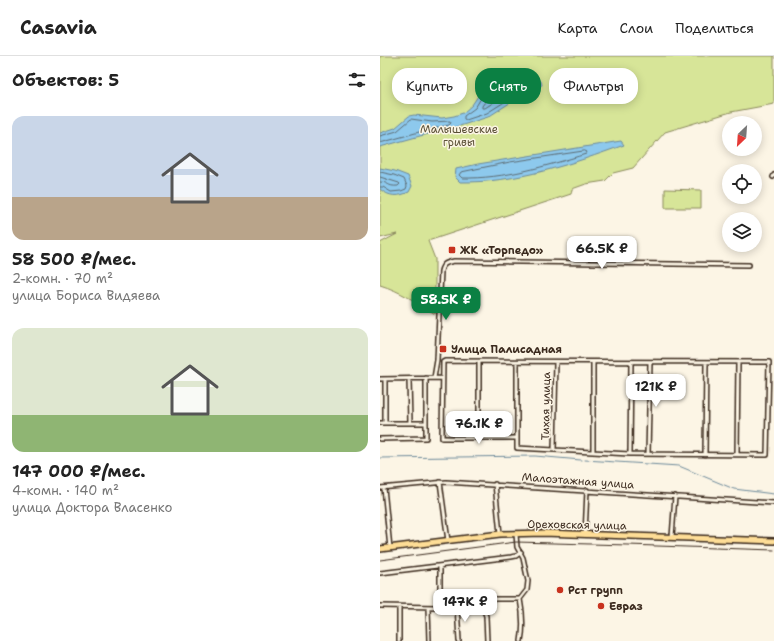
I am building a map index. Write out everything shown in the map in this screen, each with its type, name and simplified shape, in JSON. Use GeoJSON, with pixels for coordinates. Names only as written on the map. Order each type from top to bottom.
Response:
{"type":"FeatureCollection","features":[{"type":"Feature","properties":{"kind":"main road","name":"Ореховская улица"},"geometry":{"type":"LineString","coordinates":[[380,549],[500,534],[672,537],[774,541]]}},
{"type":"Feature","properties":{"kind":"street"},"geometry":{"type":"LineString","coordinates":[[434,378],[437,360],[441,271],[444,263],[460,261],[749,265]]}},
{"type":"Feature","properties":{"kind":"street"},"geometry":{"type":"LineString","coordinates":[[516,438],[442,438],[443,362],[517,362],[556,362],[593,362],[631,362],[650,362],[706,362],[738,362],[768,362],[767,455],[630,454],[517,448],[517,362]]}},
{"type":"Feature","properties":{"kind":"street"},"geometry":{"type":"LineString","coordinates":[[479,362],[479,438]]}},
{"type":"Feature","properties":{"kind":"street","name":"Тихая улица"},"geometry":{"type":"LineString","coordinates":[[554,450],[556,362]]}},
{"type":"Feature","properties":{"kind":"street"},"geometry":{"type":"LineString","coordinates":[[593,362],[593,452]]}},
{"type":"Feature","properties":{"kind":"street"},"geometry":{"type":"LineString","coordinates":[[630,454],[631,362]]}},
{"type":"Feature","properties":{"kind":"street"},"geometry":{"type":"LineString","coordinates":[[648,454],[650,362]]}},
{"type":"Feature","properties":{"kind":"street"},"geometry":{"type":"LineString","coordinates":[[705,455],[706,362]]}},
{"type":"Feature","properties":{"kind":"street"},"geometry":{"type":"LineString","coordinates":[[736,455],[738,362]]}},
{"type":"Feature","properties":{"kind":"street"},"geometry":{"type":"LineString","coordinates":[[380,438],[426,438],[426,378]]}},
{"type":"Feature","properties":{"kind":"street"},"geometry":{"type":"LineString","coordinates":[[380,379],[442,378]]}},
{"type":"Feature","properties":{"kind":"street"},"geometry":{"type":"LineString","coordinates":[[385,379],[385,423]]}},
{"type":"Feature","properties":{"kind":"street"},"geometry":{"type":"LineString","coordinates":[[409,379],[410,423]]}},
{"type":"Feature","properties":{"kind":"street"},"geometry":{"type":"LineString","coordinates":[[768,389],[774,389]]}},
{"type":"Feature","properties":{"kind":"street"},"geometry":{"type":"LineString","coordinates":[[380,423],[426,423]]}},
{"type":"Feature","properties":{"kind":"street"},"geometry":{"type":"LineString","coordinates":[[440,482],[448,541]]}},
{"type":"Feature","properties":{"kind":"street","name":"Малоэтажная улица"},"geometry":{"type":"LineString","coordinates":[[380,488],[440,482],[495,484],[774,503]]}},
{"type":"Feature","properties":{"kind":"street"},"geometry":{"type":"LineString","coordinates":[[495,484],[500,534]]}},
{"type":"Feature","properties":{"kind":"street"},"geometry":{"type":"LineString","coordinates":[[384,488],[390,548]]}},
{"type":"Feature","properties":{"kind":"street"},"geometry":{"type":"LineString","coordinates":[[585,535],[587,490]]}},
{"type":"Feature","properties":{"kind":"street"},"geometry":{"type":"LineString","coordinates":[[672,537],[675,496]]}},
{"type":"Feature","properties":{"kind":"street"},"geometry":{"type":"LineString","coordinates":[[380,606],[438,607],[481,603],[490,599],[520,599],[524,595],[528,584],[523,558],[517,547],[516,534]]}},
{"type":"Feature","properties":{"kind":"street"},"geometry":{"type":"LineString","coordinates":[[380,573],[440,567],[511,557],[521,552]]}},
{"type":"Feature","properties":{"kind":"street"},"geometry":{"type":"LineString","coordinates":[[438,607],[440,597],[440,567]]}},
{"type":"Feature","properties":{"kind":"street"},"geometry":{"type":"LineString","coordinates":[[520,599],[524,627],[521,641]]}},
{"type":"Feature","properties":{"kind":"street"},"geometry":{"type":"LineString","coordinates":[[481,603],[486,616],[487,641]]}},
{"type":"Feature","properties":{"kind":"street"},"geometry":{"type":"LineString","coordinates":[[457,605],[459,641]]}},
{"type":"Feature","properties":{"kind":"street"},"geometry":{"type":"LineString","coordinates":[[399,607],[399,641]]}},
{"type":"Feature","properties":{"kind":"street"},"geometry":{"type":"LineString","coordinates":[[428,607],[429,641]]}},
{"type":"Feature","properties":{"kind":"green space","name":"Малышевские гривы"},"geometry":{"type":"Polygon","coordinates":[[[380,56],[774,56],[774,104],[731,112],[665,132],[633,168],[613,173],[605,181],[586,184],[572,189],[571,194],[428,241],[435,259],[435,314],[402,294],[380,285],[380,243],[397,234],[380,238],[380,56]]]}},
{"type":"Feature","properties":{"kind":"green space"},"geometry":{"type":"Polygon","coordinates":[[[665,189],[701,190],[701,208],[665,208],[665,189]]]}},
{"type":"Feature","properties":{"kind":"water"},"geometry":{"type":"Polygon","coordinates":[[[475,100],[475,104],[508,104],[488,117],[450,129],[380,147],[380,133],[395,128],[409,116],[414,115],[442,118],[454,116],[463,113],[475,100]]]}},
{"type":"Feature","properties":{"kind":"water"},"geometry":{"type":"Polygon","coordinates":[[[621,141],[624,145],[584,159],[523,176],[460,182],[455,177],[456,169],[478,164],[621,141]]]}},
{"type":"Feature","properties":{"kind":"water"},"geometry":{"type":"Polygon","coordinates":[[[380,168],[395,171],[408,176],[412,186],[409,192],[401,195],[390,195],[383,192],[380,189],[380,168]]]}},
{"type":"Feature","properties":{"kind":"waterway"},"geometry":{"type":"LineString","coordinates":[[380,458],[535,456],[581,460]]}},
{"type":"Feature","properties":{"kind":"waterway"},"geometry":{"type":"LineString","coordinates":[[585,460],[679,466],[734,489],[774,494]]}},
{"type":"Feature","properties":{"kind":"tram line"},"geometry":{"type":"LineString","coordinates":[[380,560],[516,542],[774,550]]}},
{"type":"Feature","properties":{"kind":"place","name":"ЖК «Торпедо»"},"geometry":{"type":"Point","coordinates":[452,250]}},
{"type":"Feature","properties":{"kind":"place","name":"Улица Палисадная"},"geometry":{"type":"Point","coordinates":[443,349]}},
{"type":"Feature","properties":{"kind":"place","name":"Рст групп"},"geometry":{"type":"Point","coordinates":[560,590]}},
{"type":"Feature","properties":{"kind":"place","name":"Евраз"},"geometry":{"type":"Point","coordinates":[601,606]}}]}
